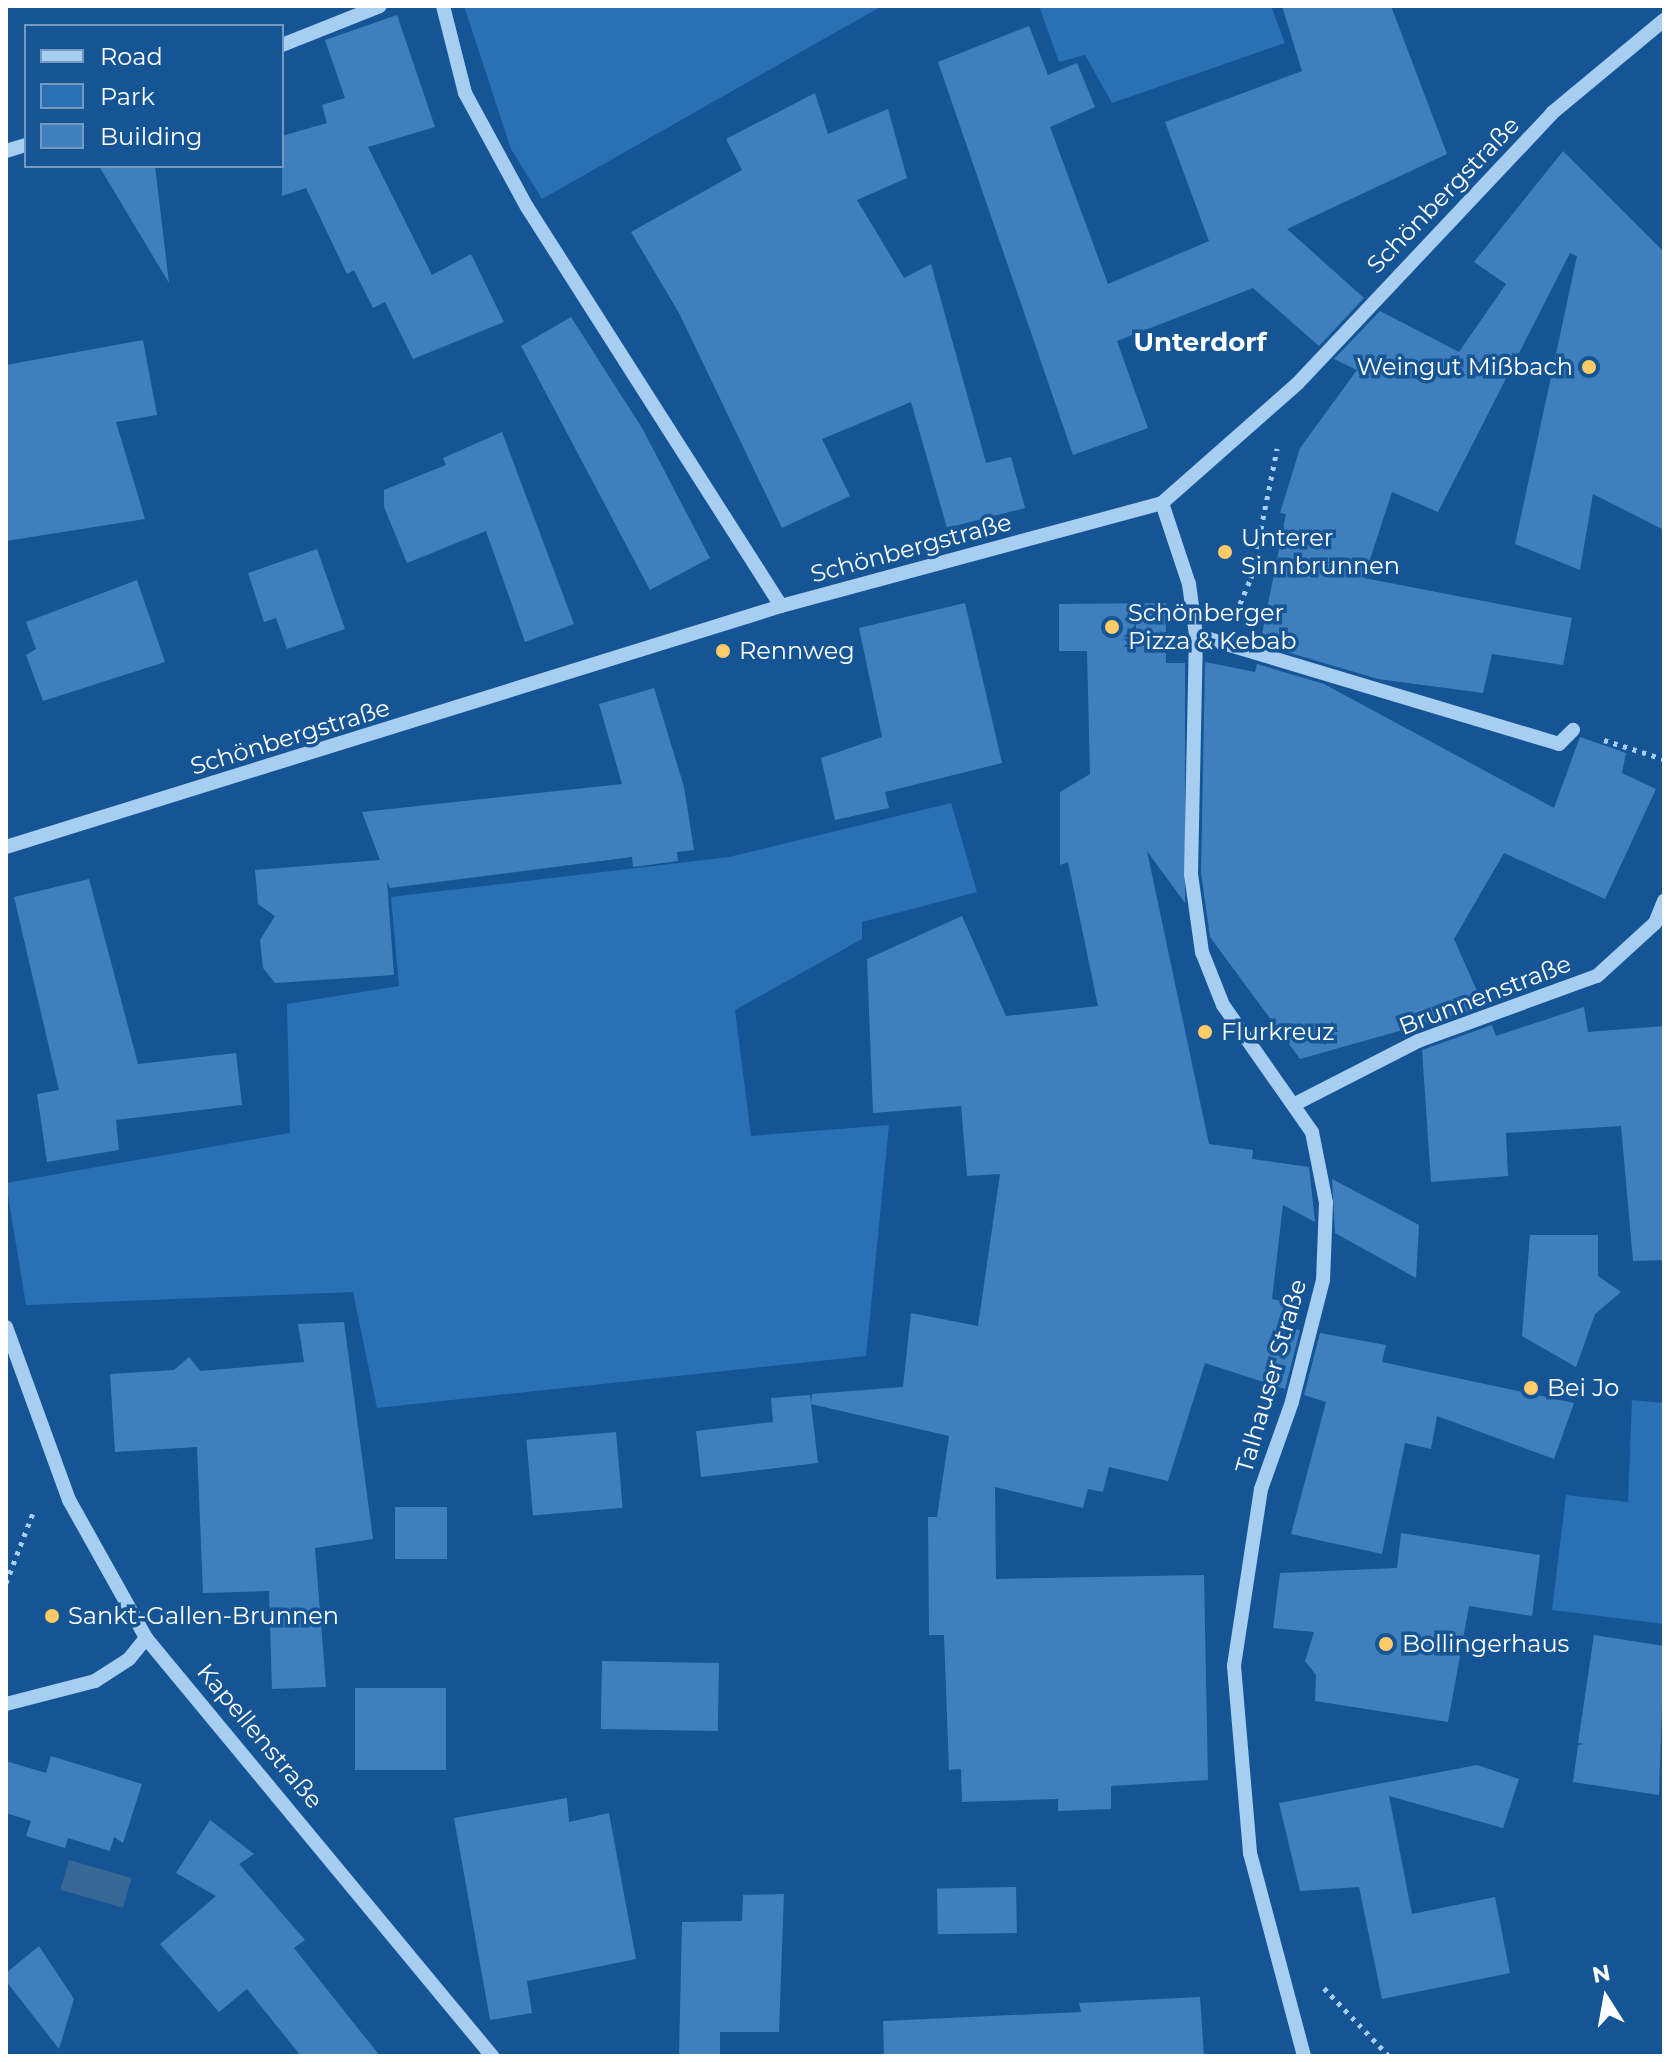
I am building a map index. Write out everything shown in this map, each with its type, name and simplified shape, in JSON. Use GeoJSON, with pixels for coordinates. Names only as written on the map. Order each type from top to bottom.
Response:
{"type":"FeatureCollection","features":[{"type":"Feature","properties":{"kind":"street"},"geometry":{"type":"LineString","coordinates":[[284,44],[380,6]]}},
{"type":"Feature","properties":{"kind":"street"},"geometry":{"type":"LineString","coordinates":[[443,6],[465,93],[527,207],[781,606]]}},
{"type":"Feature","properties":{"kind":"street","name":"Schönbergstraße"},"geometry":{"type":"LineString","coordinates":[[6,847],[781,606],[1162,503],[1298,383],[1552,113],[1664,20]]}},
{"type":"Feature","properties":{"kind":"street","name":"Talhauser Straße"},"geometry":{"type":"LineString","coordinates":[[1162,503],[1189,584],[1196,635],[1191,874],[1202,952],[1223,1005],[1297,1103],[1312,1132],[1323,1177],[1326,1254],[1292,1402],[1261,1489],[1234,1666],[1250,1853],[1275,1961],[1304,2056]]}},
{"type":"Feature","properties":{"kind":"street"},"geometry":{"type":"LineString","coordinates":[[1196,635],[1559,744],[1573,730]]}},
{"type":"Feature","properties":{"kind":"street","name":"Brunnenstraße"},"geometry":{"type":"LineString","coordinates":[[1297,1103],[1418,1041],[1597,976],[1655,923],[1664,901]]}},
{"type":"Feature","properties":{"kind":"street","name":"Kapellenstraße"},"geometry":{"type":"LineString","coordinates":[[6,1327],[46,1445],[84,1532],[146,1638],[492,2056]]}},
{"type":"Feature","properties":{"kind":"street"},"geometry":{"type":"LineString","coordinates":[[6,1704],[95,1681],[146,1638]]}},
{"type":"Feature","properties":{"kind":"path"},"geometry":{"type":"LineString","coordinates":[[1196,635],[1233,621],[1251,578],[1271,465],[1298,383]]}},
{"type":"Feature","properties":{"kind":"path"},"geometry":{"type":"LineString","coordinates":[[1632,750],[1664,759]]}},
{"type":"Feature","properties":{"kind":"path"},"geometry":{"type":"LineString","coordinates":[[6,1583],[31,1525],[46,1445]]}},
{"type":"Feature","properties":{"kind":"path"},"geometry":{"type":"LineString","coordinates":[[1275,1961],[1314,1978],[1389,2056]]}},
{"type":"Feature","properties":{"kind":"green space"},"geometry":{"type":"Polygon","coordinates":[[[464,6],[882,6],[542,199],[511,149],[464,6]]]}},
{"type":"Feature","properties":{"kind":"green space"},"geometry":{"type":"Polygon","coordinates":[[[1039,6],[1271,6],[1285,43],[1112,103],[1085,55],[1059,62],[1039,6]]]}},
{"type":"Feature","properties":{"kind":"green space"},"geometry":{"type":"Polygon","coordinates":[[[951,803],[977,892],[862,922],[862,939],[735,1010],[751,1136],[889,1125],[866,1356],[377,1408],[353,1292],[26,1305],[6,1183],[290,1133],[287,1004],[399,986],[391,897],[729,857],[951,803]]]}},
{"type":"Feature","properties":{"kind":"green space"},"geometry":{"type":"Polygon","coordinates":[[[1632,1400],[1664,1403],[1664,1624],[1552,1610],[1566,1495],[1628,1502],[1632,1400]]]}},
{"type":"Feature","properties":{"kind":"shaded area"},"geometry":{"type":"Polygon","coordinates":[[[69,1860],[131,1878],[123,1908],[60,1890],[69,1860]]]}},
{"type":"Feature","properties":{"kind":"building"},"geometry":{"type":"Polygon","coordinates":[[[1282,6],[1391,6],[1447,154],[1287,229],[1364,298],[1319,346],[1253,288],[1117,341],[1148,428],[1073,455],[938,62],[1029,26],[1048,75],[1077,63],[1095,107],[1050,127],[1108,284],[1209,241],[1165,122],[1302,71],[1282,6]]]}},
{"type":"Feature","properties":{"kind":"building"},"geometry":{"type":"Polygon","coordinates":[[[397,15],[435,127],[368,147],[432,275],[471,254],[504,322],[413,359],[385,302],[373,308],[354,270],[347,274],[306,188],[282,196],[284,135],[327,123],[322,105],[345,98],[325,40],[397,15]]]}},
{"type":"Feature","properties":{"kind":"building"},"geometry":{"type":"Polygon","coordinates":[[[815,93],[828,134],[888,109],[907,178],[857,200],[904,278],[931,264],[986,463],[1011,457],[1025,508],[947,528],[911,402],[822,439],[850,496],[782,528],[679,313],[631,232],[742,170],[726,139],[815,93]]]}},
{"type":"Feature","properties":{"kind":"building"},"geometry":{"type":"Polygon","coordinates":[[[1563,151],[1664,252],[1664,530],[1593,494],[1580,570],[1515,544],[1577,256],[1570,253],[1438,512],[1392,492],[1364,578],[1572,618],[1563,665],[1492,654],[1483,693],[1378,679],[1260,644],[1286,514],[1280,513],[1300,448],[1357,370],[1334,359],[1380,311],[1459,352],[1506,284],[1474,262],[1563,151]]]}},
{"type":"Feature","properties":{"kind":"building"},"geometry":{"type":"Polygon","coordinates":[[[100,168],[155,168],[169,283],[100,168]]]}},
{"type":"Feature","properties":{"kind":"building"},"geometry":{"type":"Polygon","coordinates":[[[571,317],[642,428],[710,558],[650,590],[521,346],[571,317]]]}},
{"type":"Feature","properties":{"kind":"building"},"geometry":{"type":"Polygon","coordinates":[[[143,340],[157,415],[116,422],[145,519],[6,541],[6,365],[143,340]]]}},
{"type":"Feature","properties":{"kind":"building"},"geometry":{"type":"Polygon","coordinates":[[[502,432],[574,624],[525,642],[486,531],[407,563],[384,507],[384,490],[446,465],[443,458],[502,432]]]}},
{"type":"Feature","properties":{"kind":"building"},"geometry":{"type":"Polygon","coordinates":[[[317,549],[345,629],[287,649],[276,618],[264,622],[248,573],[317,549]]]}},
{"type":"Feature","properties":{"kind":"building"},"geometry":{"type":"Polygon","coordinates":[[[137,580],[165,662],[43,701],[26,655],[36,649],[26,622],[137,580]]]}},
{"type":"Feature","properties":{"kind":"building"},"geometry":{"type":"Polygon","coordinates":[[[965,603],[1002,763],[885,792],[889,808],[835,820],[821,758],[882,737],[859,628],[965,603]]]}},
{"type":"Feature","properties":{"kind":"building"},"geometry":{"type":"Polygon","coordinates":[[[1166,603],[1166,663],[1185,663],[1185,903],[1147,851],[1209,1144],[1253,1150],[1252,1159],[1309,1167],[1315,1222],[1283,1205],[1272,1299],[1285,1302],[1278,1326],[1300,1330],[1285,1389],[1205,1363],[1168,1481],[1109,1467],[1103,1492],[1088,1489],[1083,1508],[995,1487],[996,1579],[1204,1575],[1208,1780],[1111,1786],[1111,1809],[1058,1811],[1058,1799],[962,1802],[961,1769],[949,1770],[944,1635],[929,1635],[928,1517],[937,1517],[949,1436],[811,1404],[812,1394],[903,1387],[911,1313],[978,1326],[1000,1174],[967,1176],[961,1106],[873,1113],[867,959],[962,916],[1006,1016],[1098,1006],[1068,862],[1060,865],[1060,792],[1090,774],[1087,651],[1059,651],[1059,604],[1166,603]]]}},
{"type":"Feature","properties":{"kind":"building"},"geometry":{"type":"Polygon","coordinates":[[[1205,662],[1255,672],[1257,664],[1324,684],[1554,808],[1580,737],[1626,753],[1622,773],[1656,789],[1605,899],[1504,853],[1454,939],[1484,1007],[1300,1059],[1210,937],[1201,873],[1205,662]]]}},
{"type":"Feature","properties":{"kind":"building"},"geometry":{"type":"Polygon","coordinates":[[[654,688],[684,787],[694,850],[677,852],[678,861],[633,867],[632,857],[390,888],[387,881],[394,975],[275,983],[263,968],[260,940],[275,916],[258,904],[255,870],[380,860],[362,812],[622,784],[599,704],[654,688]]]}},
{"type":"Feature","properties":{"kind":"building"},"geometry":{"type":"Polygon","coordinates":[[[89,879],[138,1064],[236,1053],[242,1105],[116,1120],[119,1150],[47,1162],[37,1094],[59,1090],[14,897],[89,879]]]}},
{"type":"Feature","properties":{"kind":"building"},"geometry":{"type":"Polygon","coordinates":[[[1584,1007],[1588,1032],[1664,1026],[1664,1260],[1633,1261],[1621,1126],[1506,1133],[1508,1176],[1431,1182],[1422,1050],[1492,1025],[1496,1036],[1584,1007]]]}},
{"type":"Feature","properties":{"kind":"building"},"geometry":{"type":"Polygon","coordinates":[[[1332,1179],[1419,1225],[1416,1278],[1335,1233],[1332,1179]]]}},
{"type":"Feature","properties":{"kind":"building"},"geometry":{"type":"Polygon","coordinates":[[[1530,1235],[1598,1235],[1598,1276],[1621,1292],[1595,1314],[1576,1367],[1522,1336],[1530,1235]]]}},
{"type":"Feature","properties":{"kind":"building"},"geometry":{"type":"Polygon","coordinates":[[[344,1322],[373,1539],[315,1548],[326,1687],[272,1689],[269,1591],[203,1593],[197,1447],[115,1452],[110,1374],[174,1370],[189,1357],[200,1371],[304,1362],[298,1324],[344,1322]]]}},
{"type":"Feature","properties":{"kind":"building"},"geometry":{"type":"Polygon","coordinates":[[[1320,1333],[1386,1345],[1382,1362],[1574,1403],[1554,1459],[1437,1416],[1431,1449],[1405,1443],[1382,1554],[1291,1534],[1326,1402],[1304,1395],[1320,1333]]]}},
{"type":"Feature","properties":{"kind":"building"},"geometry":{"type":"Polygon","coordinates":[[[810,1395],[818,1463],[701,1477],[696,1431],[773,1422],[771,1398],[810,1395]]]}},
{"type":"Feature","properties":{"kind":"building"},"geometry":{"type":"Polygon","coordinates":[[[616,1432],[623,1508],[533,1516],[526,1440],[616,1432]]]}},
{"type":"Feature","properties":{"kind":"building"},"geometry":{"type":"Polygon","coordinates":[[[395,1507],[447,1507],[447,1559],[395,1559],[395,1507]]]}},
{"type":"Feature","properties":{"kind":"building"},"geometry":{"type":"Polygon","coordinates":[[[1401,1533],[1540,1555],[1532,1616],[1469,1606],[1448,1722],[1315,1701],[1316,1675],[1305,1661],[1314,1632],[1273,1628],[1280,1573],[1397,1568],[1401,1533]]]}},
{"type":"Feature","properties":{"kind":"building"},"geometry":{"type":"Polygon","coordinates":[[[1594,1635],[1664,1646],[1659,1795],[1573,1782],[1578,1745],[1584,1744],[1578,1743],[1594,1635]]]}},
{"type":"Feature","properties":{"kind":"building"},"geometry":{"type":"Polygon","coordinates":[[[602,1661],[719,1663],[718,1731],[601,1729],[602,1661]]]}},
{"type":"Feature","properties":{"kind":"building"},"geometry":{"type":"Polygon","coordinates":[[[355,1688],[446,1688],[446,1770],[355,1770],[355,1688]]]}},
{"type":"Feature","properties":{"kind":"building"},"geometry":{"type":"Polygon","coordinates":[[[51,1756],[142,1784],[123,1843],[114,1837],[110,1851],[68,1838],[65,1848],[26,1836],[31,1821],[6,1813],[6,1761],[46,1773],[51,1756]]]}},
{"type":"Feature","properties":{"kind":"building"},"geometry":{"type":"Polygon","coordinates":[[[1477,1765],[1519,1779],[1503,1828],[1389,1796],[1412,1914],[1495,1897],[1510,1973],[1382,1999],[1359,1887],[1300,1891],[1279,1803],[1477,1765]]]}},
{"type":"Feature","properties":{"kind":"building"},"geometry":{"type":"Polygon","coordinates":[[[567,1798],[569,1822],[609,1813],[636,1959],[527,1981],[532,2013],[490,2020],[454,1818],[567,1798]]]}},
{"type":"Feature","properties":{"kind":"building"},"geometry":{"type":"Polygon","coordinates":[[[210,1820],[254,1854],[239,1864],[305,1940],[294,1948],[380,2056],[301,2056],[247,1989],[219,2012],[160,1944],[216,1896],[176,1873],[210,1820]]]}},
{"type":"Feature","properties":{"kind":"building"},"geometry":{"type":"Polygon","coordinates":[[[1016,1887],[1017,1933],[938,1934],[937,1888],[1016,1887]]]}},
{"type":"Feature","properties":{"kind":"building"},"geometry":{"type":"Polygon","coordinates":[[[784,1894],[779,2032],[720,2032],[720,2056],[679,2056],[682,1922],[742,1921],[743,1895],[784,1894]]]}},
{"type":"Feature","properties":{"kind":"building"},"geometry":{"type":"Polygon","coordinates":[[[39,1946],[74,1999],[59,2049],[6,1981],[6,1973],[39,1946]]]}},
{"type":"Feature","properties":{"kind":"building"},"geometry":{"type":"Polygon","coordinates":[[[1200,1997],[1204,2056],[884,2056],[883,2021],[1081,2012],[1079,2003],[1200,1997]]]}},
{"type":"Feature","properties":{"kind":"place","name":"Weingut Mißbach"},"geometry":{"type":"Point","coordinates":[1589,367]}},
{"type":"Feature","properties":{"kind":"place","name":"Unterer Sinnbrunnen"},"geometry":{"type":"Point","coordinates":[1225,552]}},
{"type":"Feature","properties":{"kind":"place","name":"Schönberger Pizza & Kebab"},"geometry":{"type":"Point","coordinates":[1112,627]}},
{"type":"Feature","properties":{"kind":"place","name":"Rennweg"},"geometry":{"type":"Point","coordinates":[723,651]}},
{"type":"Feature","properties":{"kind":"place","name":"Flurkreuz"},"geometry":{"type":"Point","coordinates":[1205,1032]}},
{"type":"Feature","properties":{"kind":"place","name":"Bei Jo"},"geometry":{"type":"Point","coordinates":[1531,1388]}},
{"type":"Feature","properties":{"kind":"place","name":"Sankt-Gallen-Brunnen"},"geometry":{"type":"Point","coordinates":[52,1616]}},
{"type":"Feature","properties":{"kind":"place","name":"Bollingerhaus"},"geometry":{"type":"Point","coordinates":[1386,1644]}},
{"type":"Feature","properties":{"kind":"district","name":"Unterdorf"},"geometry":{"type":"Point","coordinates":[1200,343]}}]}
